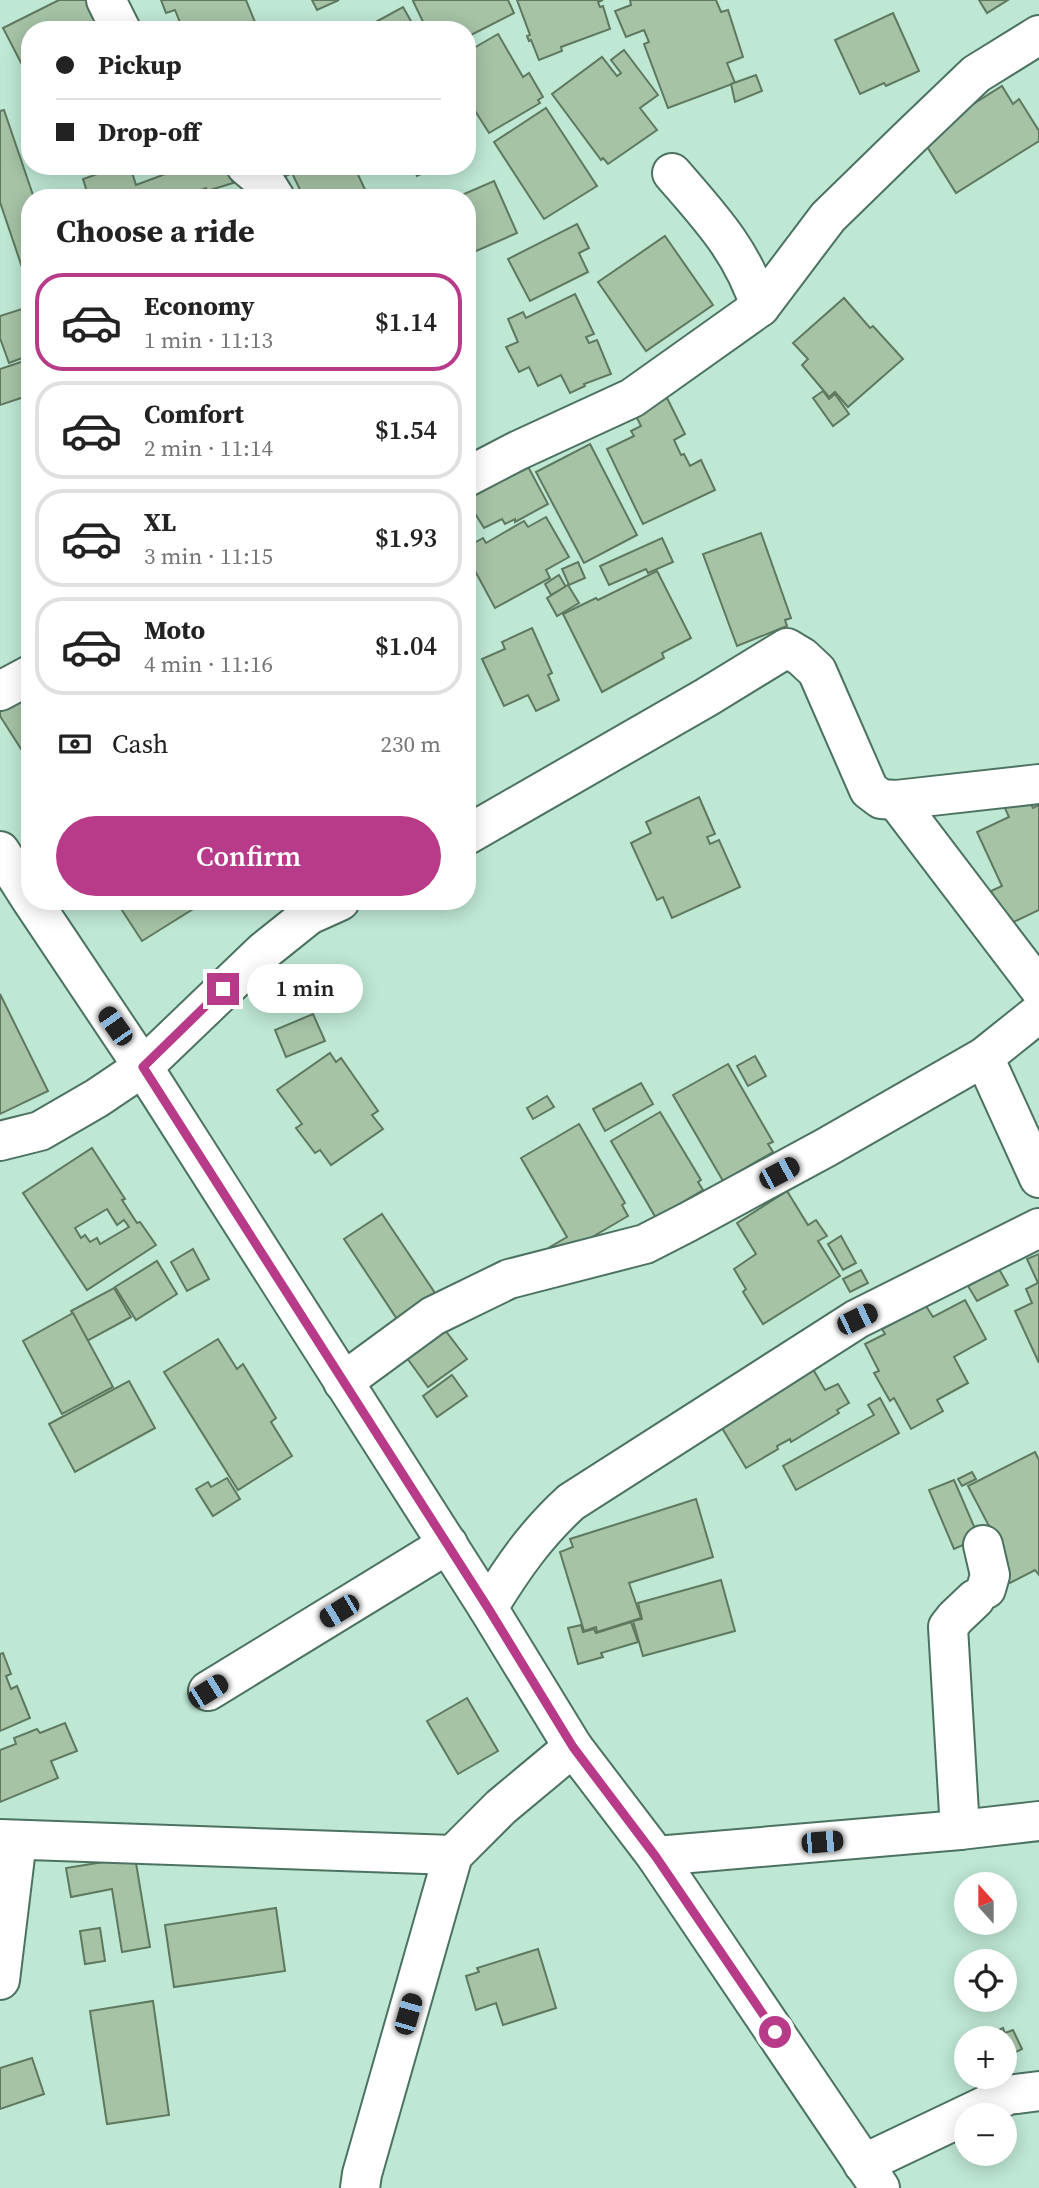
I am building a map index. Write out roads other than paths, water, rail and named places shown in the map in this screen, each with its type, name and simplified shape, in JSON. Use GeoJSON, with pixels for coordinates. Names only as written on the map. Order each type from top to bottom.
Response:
{"type":"FeatureCollection","features":[{"type":"Feature","properties":{"kind":"street"},"geometry":{"type":"LineString","coordinates":[[106,0],[116,21]]}},
{"type":"Feature","properties":{"kind":"street"},"geometry":{"type":"LineString","coordinates":[[476,472],[632,398],[760,307],[828,217],[907,139],[976,74],[1039,35]]}},
{"type":"Feature","properties":{"kind":"street"},"geometry":{"type":"LineString","coordinates":[[672,173],[715,222],[751,278],[760,307]]}},
{"type":"Feature","properties":{"kind":"street"},"geometry":{"type":"LineString","coordinates":[[257,175],[269,189]]}},
{"type":"Feature","properties":{"kind":"street"},"geometry":{"type":"LineString","coordinates":[[476,830],[787,648],[817,671],[869,790],[881,799],[896,800],[1039,784]]}},
{"type":"Feature","properties":{"kind":"street"},"geometry":{"type":"LineString","coordinates":[[0,691],[21,680]]}},
{"type":"Feature","properties":{"kind":"street"},"geometry":{"type":"LineString","coordinates":[[896,800],[1039,988]]}},
{"type":"Feature","properties":{"kind":"street"},"geometry":{"type":"LineString","coordinates":[[0,851],[21,884]]}},
{"type":"Feature","properties":{"kind":"street"},"geometry":{"type":"LineString","coordinates":[[38,910],[143,1067],[448,1544],[573,1747],[656,1857],[872,2176],[1008,2095],[1039,2091]]}},
{"type":"Feature","properties":{"kind":"street"},"geometry":{"type":"LineString","coordinates":[[0,1141],[40,1131],[143,1067],[264,951],[309,915],[320,910]]}},
{"type":"Feature","properties":{"kind":"street"},"geometry":{"type":"LineString","coordinates":[[343,1382],[433,1315],[509,1279],[645,1244],[825,1148],[984,1057],[1039,1013]]}},
{"type":"Feature","properties":{"kind":"street"},"geometry":{"type":"LineString","coordinates":[[984,1057],[1039,1178]]}},
{"type":"Feature","properties":{"kind":"street"},"geometry":{"type":"LineString","coordinates":[[488,1608],[517,1561],[548,1524],[571,1502],[857,1319],[1039,1228]]}},
{"type":"Feature","properties":{"kind":"street"},"geometry":{"type":"LineString","coordinates":[[208,1691],[448,1544]]}},
{"type":"Feature","properties":{"kind":"street"},"geometry":{"type":"LineString","coordinates":[[960,1830],[948,1627],[981,1594],[990,1575],[983,1545]]}},
{"type":"Feature","properties":{"kind":"street"},"geometry":{"type":"LineString","coordinates":[[360,2188],[453,1855],[501,1807],[573,1747]]}},
{"type":"Feature","properties":{"kind":"street"},"geometry":{"type":"LineString","coordinates":[[656,1857],[1039,1821]]}},
{"type":"Feature","properties":{"kind":"street"},"geometry":{"type":"LineString","coordinates":[[0,1980],[8,1840],[453,1855]]}}]}
